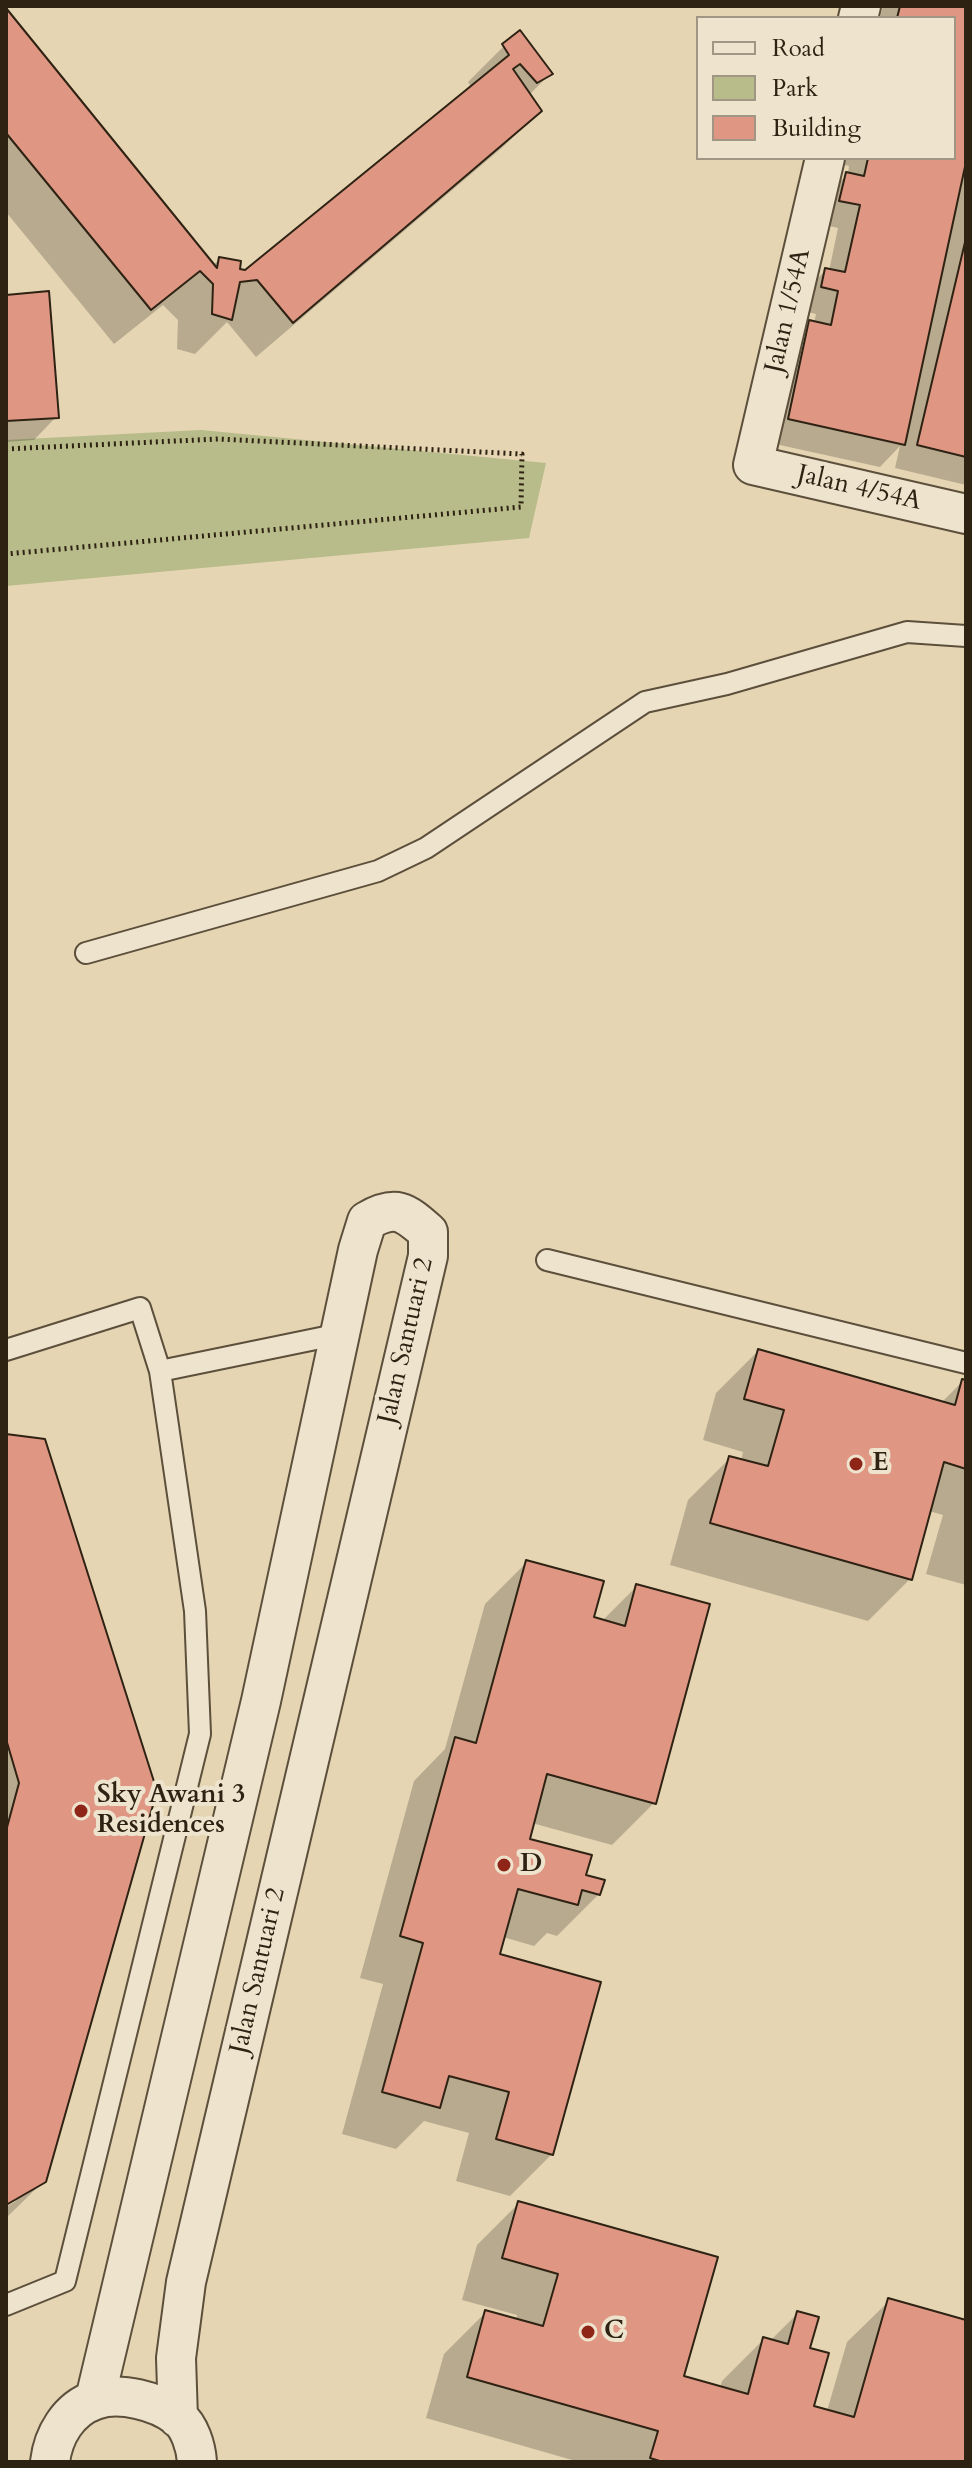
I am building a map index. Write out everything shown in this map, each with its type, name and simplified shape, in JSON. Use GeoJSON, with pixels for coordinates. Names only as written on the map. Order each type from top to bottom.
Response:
{"type":"FeatureCollection","features":[{"type":"Feature","properties":{"kind":"street","name":"Jalan 1/54A"},"geometry":{"type":"LineString","coordinates":[[753,465],[825,160]]}},
{"type":"Feature","properties":{"kind":"street","name":"Jalan 4/54A"},"geometry":{"type":"LineString","coordinates":[[753,465],[966,514]]}},
{"type":"Feature","properties":{"kind":"street","name":"Jalan Santuari 2"},"geometry":{"type":"LineString","coordinates":[[95,2399],[261,1701],[367,1221],[383,1211],[407,1213],[428,1232],[428,1256],[186,2282],[176,2358],[178,2418]]}},
{"type":"Feature","properties":{"kind":"street"},"geometry":{"type":"LineString","coordinates":[[50,2462],[51,2449],[61,2428],[76,2411],[95,2399],[120,2397],[141,2400],[178,2418],[190,2434],[197,2462]]}},
{"type":"Feature","properties":{"kind":"lane"},"geometry":{"type":"LineString","coordinates":[[86,953],[378,871],[426,848],[645,702],[727,684],[907,632],[966,636]]}},
{"type":"Feature","properties":{"kind":"lane"},"geometry":{"type":"LineString","coordinates":[[547,1260],[966,1363]]}},
{"type":"Feature","properties":{"kind":"lane"},"geometry":{"type":"LineString","coordinates":[[6,1350],[140,1308],[160,1371],[195,1611],[200,1734],[65,2281],[6,2305]]}},
{"type":"Feature","properties":{"kind":"lane"},"geometry":{"type":"LineString","coordinates":[[160,1371],[340,1334]]}},
{"type":"Feature","properties":{"kind":"path"},"geometry":{"type":"LineString","coordinates":[[6,449],[218,439],[522,454],[521,507],[6,554]]}},
{"type":"Feature","properties":{"kind":"green space"},"geometry":{"type":"Polygon","coordinates":[[[201,430],[546,463],[529,538],[6,586],[6,440],[201,430]]]}},
{"type":"Feature","properties":{"kind":"building"},"geometry":{"type":"Polygon","coordinates":[[[900,6],[966,6],[966,162],[905,445],[788,419],[809,320],[831,325],[838,291],[821,287],[825,268],[845,272],[860,205],[839,201],[846,172],[864,176],[868,160],[956,160],[956,16],[898,16],[900,6]]]}},
{"type":"Feature","properties":{"kind":"building"},"geometry":{"type":"Polygon","coordinates":[[[6,8],[217,268],[219,257],[241,261],[240,269],[245,270],[509,55],[502,44],[520,30],[553,74],[537,83],[520,64],[513,69],[542,111],[293,323],[257,280],[240,282],[232,320],[212,314],[213,284],[200,271],[151,310],[6,133],[6,8]]]}},
{"type":"Feature","properties":{"kind":"building"},"geometry":{"type":"Polygon","coordinates":[[[966,238],[966,457],[917,445],[966,238]]]}},
{"type":"Feature","properties":{"kind":"building"},"geometry":{"type":"Polygon","coordinates":[[[49,291],[59,418],[6,421],[6,295],[49,291]]]}},
{"type":"Feature","properties":{"kind":"building","name":"E"},"geometry":{"type":"Polygon","coordinates":[[[758,1349],[955,1405],[962,1379],[966,1380],[966,1469],[944,1462],[912,1580],[710,1523],[729,1456],[768,1466],[784,1410],[744,1399],[758,1349]]]}},
{"type":"Feature","properties":{"kind":"building","name":"Sky Awani 3 Residences"},"geometry":{"type":"Polygon","coordinates":[[[6,1434],[45,1439],[157,1791],[46,2182],[6,2205],[6,1831],[19,1783],[6,1739],[6,1434]]]}},
{"type":"Feature","properties":{"kind":"building","name":"D"},"geometry":{"type":"Polygon","coordinates":[[[526,1560],[604,1581],[594,1617],[625,1626],[636,1584],[710,1604],[656,1804],[547,1774],[530,1839],[592,1855],[586,1875],[605,1880],[600,1895],[582,1890],[578,1905],[518,1889],[500,1954],[601,1982],[553,2155],[496,2139],[509,2092],[449,2076],[440,2108],[382,2092],[423,1943],[400,1936],[455,1737],[476,1743],[526,1560]]]}},
{"type":"Feature","properties":{"kind":"building","name":"C"},"geometry":{"type":"Polygon","coordinates":[[[518,2201],[718,2257],[684,2376],[748,2394],[763,2337],[788,2344],[797,2311],[819,2317],[810,2348],[829,2353],[814,2406],[854,2417],[888,2298],[966,2320],[966,2462],[663,2462],[650,2458],[658,2431],[467,2377],[485,2310],[543,2326],[558,2274],[502,2258],[518,2201]]]}},
{"type":"Feature","properties":{"kind":"place","name":"E"},"geometry":{"type":"Point","coordinates":[856,1464]}},
{"type":"Feature","properties":{"kind":"place","name":"Sky Awani 3 Residences"},"geometry":{"type":"Point","coordinates":[81,1811]}},
{"type":"Feature","properties":{"kind":"place","name":"D"},"geometry":{"type":"Point","coordinates":[504,1865]}},
{"type":"Feature","properties":{"kind":"place","name":"C"},"geometry":{"type":"Point","coordinates":[588,2332]}}]}
